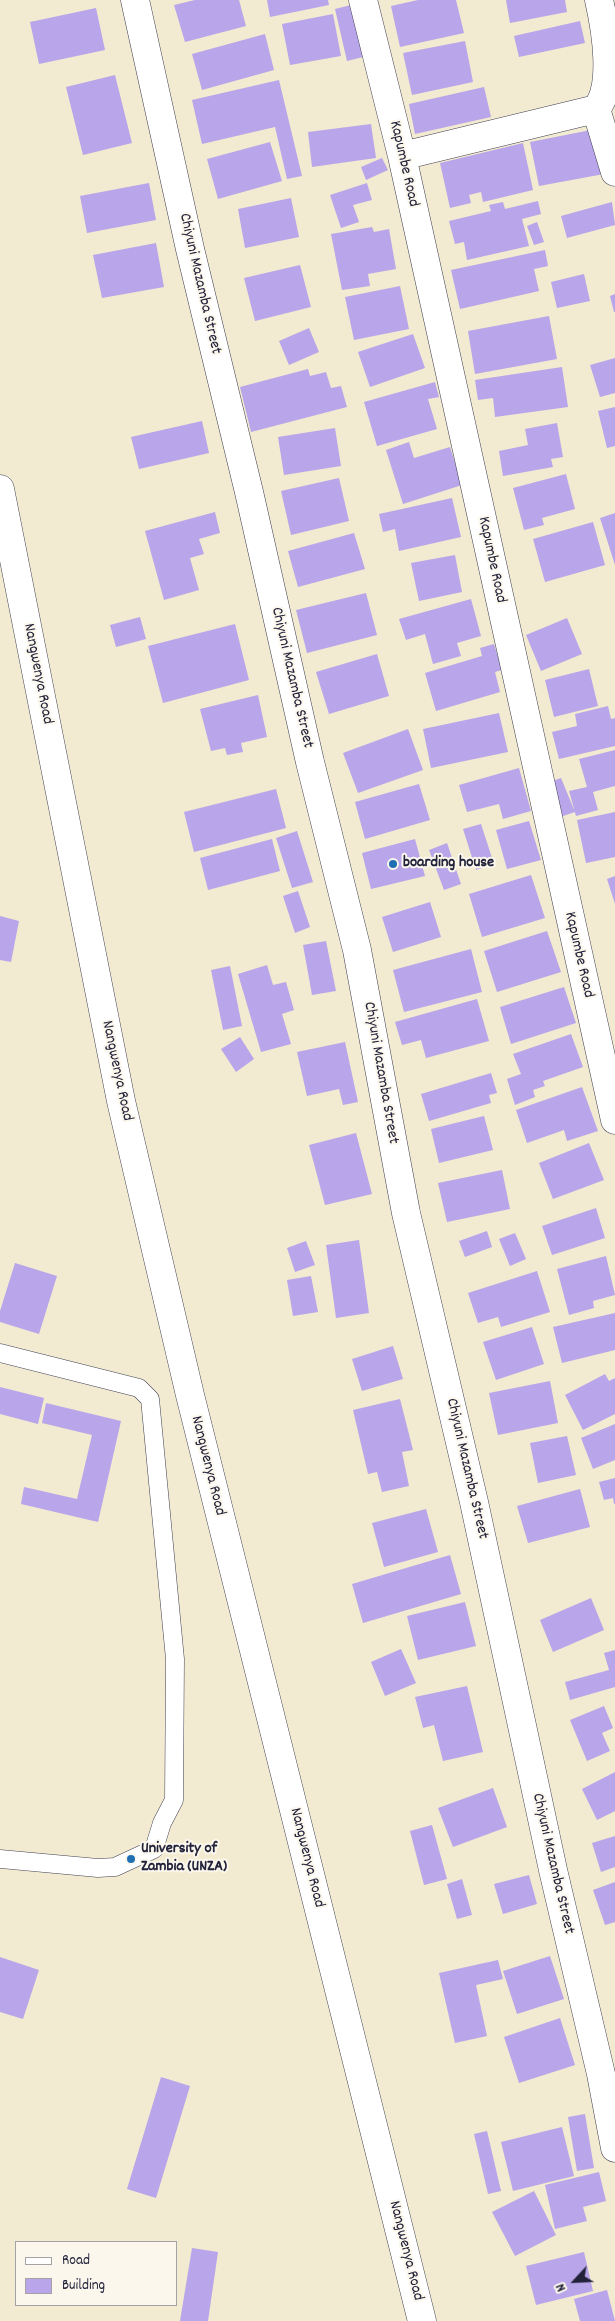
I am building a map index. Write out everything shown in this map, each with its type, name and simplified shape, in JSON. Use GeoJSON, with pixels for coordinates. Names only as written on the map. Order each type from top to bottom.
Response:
{"type":"FeatureCollection","features":[{"type":"Feature","properties":{"kind":"street","name":"Chiyuni Mazamba Street"},"geometry":{"type":"LineString","coordinates":[[135,0],[190,249],[249,492],[310,762],[357,950],[406,1213],[474,1502],[553,1870],[601,2074],[615,2148]]}},
{"type":"Feature","properties":{"kind":"street","name":"Kapumbe Road"},"geometry":{"type":"LineString","coordinates":[[363,0],[402,156],[615,1120]]}},
{"type":"Feature","properties":{"kind":"street"},"geometry":{"type":"LineString","coordinates":[[402,156],[596,109],[604,103],[613,82],[610,48],[599,0]]}},
{"type":"Feature","properties":{"kind":"street"},"geometry":{"type":"LineString","coordinates":[[596,109],[615,172]]}},
{"type":"Feature","properties":{"kind":"street","name":"Nangwenya Road"},"geometry":{"type":"LineString","coordinates":[[0,489],[121,1101],[190,1395],[422,2321]]}},
{"type":"Feature","properties":{"kind":"street","name":"Nangwenya Road"},"geometry":{"type":"LineString","coordinates":[[0,557],[22,603]]}},
{"type":"Feature","properties":{"kind":"lane"},"geometry":{"type":"LineString","coordinates":[[0,1353],[139,1388],[150,1399],[175,1659],[174,1800],[162,1823],[154,1849],[116,1867],[98,1868],[0,1859]]}},
{"type":"Feature","properties":{"kind":"building"},"geometry":{"type":"Polygon","coordinates":[[[195,0],[239,0],[246,26],[185,42],[174,5],[195,0]]]}},
{"type":"Feature","properties":{"kind":"building"},"geometry":{"type":"Polygon","coordinates":[[[267,0],[328,0],[329,5],[270,17],[267,0]]]}},
{"type":"Feature","properties":{"kind":"building"},"geometry":{"type":"Polygon","coordinates":[[[418,0],[456,0],[464,33],[400,47],[391,6],[418,0]]]}},
{"type":"Feature","properties":{"kind":"building"},"geometry":{"type":"Polygon","coordinates":[[[506,0],[565,0],[567,12],[510,23],[506,0]]]}},
{"type":"Feature","properties":{"kind":"building"},"geometry":{"type":"Polygon","coordinates":[[[351,5],[363,57],[347,61],[335,9],[351,5]]]}},
{"type":"Feature","properties":{"kind":"building"},"geometry":{"type":"Polygon","coordinates":[[[96,8],[105,50],[39,64],[30,22],[96,8]]]}},
{"type":"Feature","properties":{"kind":"building"},"geometry":{"type":"Polygon","coordinates":[[[333,14],[341,56],[290,65],[282,24],[333,14]]]}},
{"type":"Feature","properties":{"kind":"building"},"geometry":{"type":"Polygon","coordinates":[[[580,21],[585,43],[519,57],[514,36],[580,21]]]}},
{"type":"Feature","properties":{"kind":"building"},"geometry":{"type":"Polygon","coordinates":[[[265,34],[274,70],[202,90],[192,54],[265,34]]]}},
{"type":"Feature","properties":{"kind":"building"},"geometry":{"type":"Polygon","coordinates":[[[465,41],[473,82],[412,95],[403,53],[465,41]]]}},
{"type":"Feature","properties":{"kind":"building"},"geometry":{"type":"Polygon","coordinates":[[[115,75],[132,143],[83,155],[66,87],[115,75]]]}},
{"type":"Feature","properties":{"kind":"building"},"geometry":{"type":"Polygon","coordinates":[[[279,80],[302,176],[287,179],[275,127],[202,144],[192,100],[279,80]]]}},
{"type":"Feature","properties":{"kind":"building"},"geometry":{"type":"Polygon","coordinates":[[[484,87],[491,117],[415,134],[409,104],[484,87]]]}},
{"type":"Feature","properties":{"kind":"building"},"geometry":{"type":"Polygon","coordinates":[[[371,124],[376,158],[312,167],[308,132],[371,124]]]}},
{"type":"Feature","properties":{"kind":"building"},"geometry":{"type":"Polygon","coordinates":[[[596,129],[604,174],[539,186],[530,142],[596,129]]]}},
{"type":"Feature","properties":{"kind":"building"},"geometry":{"type":"Polygon","coordinates":[[[270,142],[282,181],[218,199],[207,159],[270,142]]]}},
{"type":"Feature","properties":{"kind":"building"},"geometry":{"type":"Polygon","coordinates":[[[523,143],[533,190],[483,202],[481,192],[469,195],[471,203],[450,208],[440,163],[523,143]]]}},
{"type":"Feature","properties":{"kind":"building"},"geometry":{"type":"Polygon","coordinates":[[[382,158],[388,170],[366,180],[361,167],[382,158]]]}},
{"type":"Feature","properties":{"kind":"building"},"geometry":{"type":"Polygon","coordinates":[[[149,183],[156,220],[87,233],[80,196],[149,183]]]}},
{"type":"Feature","properties":{"kind":"building"},"geometry":{"type":"Polygon","coordinates":[[[367,183],[372,200],[353,205],[359,222],[341,228],[330,195],[367,183]]]}},
{"type":"Feature","properties":{"kind":"building"},"geometry":{"type":"Polygon","coordinates":[[[291,198],[299,237],[245,248],[238,209],[291,198]]]}},
{"type":"Feature","properties":{"kind":"building"},"geometry":{"type":"Polygon","coordinates":[[[538,201],[541,214],[522,219],[529,246],[467,260],[464,242],[455,244],[449,221],[491,211],[489,205],[503,202],[505,209],[538,201]]]}},
{"type":"Feature","properties":{"kind":"building"},"geometry":{"type":"Polygon","coordinates":[[[612,202],[615,225],[567,238],[561,216],[612,202]]]}},
{"type":"Feature","properties":{"kind":"building"},"geometry":{"type":"Polygon","coordinates":[[[537,222],[544,242],[534,245],[527,226],[537,222]]]}},
{"type":"Feature","properties":{"kind":"building"},"geometry":{"type":"Polygon","coordinates":[[[372,227],[374,232],[389,229],[396,269],[368,274],[370,286],[342,290],[331,234],[372,227]]]}},
{"type":"Feature","properties":{"kind":"building"},"geometry":{"type":"Polygon","coordinates":[[[156,243],[164,287],[102,298],[93,255],[156,243]]]}},
{"type":"Feature","properties":{"kind":"building"},"geometry":{"type":"Polygon","coordinates":[[[545,250],[548,266],[534,269],[539,291],[460,309],[451,270],[545,250]]]}},
{"type":"Feature","properties":{"kind":"building"},"geometry":{"type":"Polygon","coordinates":[[[300,265],[311,307],[255,321],[244,278],[300,265]]]}},
{"type":"Feature","properties":{"kind":"building"},"geometry":{"type":"Polygon","coordinates":[[[584,274],[590,301],[557,308],[551,282],[584,274]]]}},
{"type":"Feature","properties":{"kind":"building"},"geometry":{"type":"Polygon","coordinates":[[[400,286],[409,329],[354,340],[345,297],[400,286]]]}},
{"type":"Feature","properties":{"kind":"building"},"geometry":{"type":"Polygon","coordinates":[[[615,294],[615,312],[614,312],[610,296],[615,294]]]}},
{"type":"Feature","properties":{"kind":"building"},"geometry":{"type":"Polygon","coordinates":[[[549,316],[557,359],[475,374],[468,331],[549,316]]]}},
{"type":"Feature","properties":{"kind":"building"},"geometry":{"type":"Polygon","coordinates":[[[309,328],[319,352],[289,365],[279,341],[309,328]]]}},
{"type":"Feature","properties":{"kind":"building"},"geometry":{"type":"Polygon","coordinates":[[[413,334],[425,368],[370,387],[358,352],[413,334]]]}},
{"type":"Feature","properties":{"kind":"building"},"geometry":{"type":"Polygon","coordinates":[[[615,358],[615,393],[600,397],[590,365],[615,358]]]}},
{"type":"Feature","properties":{"kind":"building"},"geometry":{"type":"Polygon","coordinates":[[[562,367],[568,407],[495,417],[493,398],[478,400],[475,380],[562,367]]]}},
{"type":"Feature","properties":{"kind":"building"},"geometry":{"type":"Polygon","coordinates":[[[308,369],[310,376],[326,372],[331,388],[341,386],[347,407],[251,432],[240,387],[308,369]]]}},
{"type":"Feature","properties":{"kind":"building"},"geometry":{"type":"Polygon","coordinates":[[[435,382],[439,397],[428,399],[437,429],[377,446],[364,402],[435,382]]]}},
{"type":"Feature","properties":{"kind":"building"},"geometry":{"type":"Polygon","coordinates":[[[615,407],[615,446],[607,448],[598,411],[615,407]]]}},
{"type":"Feature","properties":{"kind":"building"},"geometry":{"type":"Polygon","coordinates":[[[202,421],[209,453],[139,469],[131,437],[202,421]]]}},
{"type":"Feature","properties":{"kind":"building"},"geometry":{"type":"Polygon","coordinates":[[[557,423],[563,457],[551,459],[553,467],[503,476],[499,451],[528,445],[525,429],[557,423]]]}},
{"type":"Feature","properties":{"kind":"building"},"geometry":{"type":"Polygon","coordinates":[[[335,428],[341,466],[284,475],[278,437],[335,428]]]}},
{"type":"Feature","properties":{"kind":"building"},"geometry":{"type":"Polygon","coordinates":[[[409,442],[414,458],[450,447],[462,485],[403,504],[386,450],[409,442]]]}},
{"type":"Feature","properties":{"kind":"building"},"geometry":{"type":"Polygon","coordinates":[[[566,474],[575,509],[542,518],[544,525],[524,530],[513,488],[566,474]]]}},
{"type":"Feature","properties":{"kind":"building"},"geometry":{"type":"Polygon","coordinates":[[[339,478],[349,521],[291,535],[281,491],[339,478]]]}},
{"type":"Feature","properties":{"kind":"building"},"geometry":{"type":"Polygon","coordinates":[[[452,498],[461,537],[399,551],[395,529],[383,532],[379,514],[452,498]]]}},
{"type":"Feature","properties":{"kind":"building"},"geometry":{"type":"Polygon","coordinates":[[[215,512],[220,533],[199,539],[204,554],[190,558],[199,590],[164,600],[145,531],[215,512]]]}},
{"type":"Feature","properties":{"kind":"building"},"geometry":{"type":"Polygon","coordinates":[[[615,513],[615,565],[600,518],[615,513]]]}},
{"type":"Feature","properties":{"kind":"building"},"geometry":{"type":"Polygon","coordinates":[[[593,522],[605,565],[545,582],[533,539],[593,522]]]}},
{"type":"Feature","properties":{"kind":"building"},"geometry":{"type":"Polygon","coordinates":[[[354,533],[365,569],[298,587],[288,551],[354,533]]]}},
{"type":"Feature","properties":{"kind":"building"},"geometry":{"type":"Polygon","coordinates":[[[455,555],[462,592],[419,601],[411,563],[455,555]]]}},
{"type":"Feature","properties":{"kind":"building"},"geometry":{"type":"Polygon","coordinates":[[[366,593],[377,635],[307,653],[296,610],[366,593]]]}},
{"type":"Feature","properties":{"kind":"building"},"geometry":{"type":"Polygon","coordinates":[[[471,599],[481,636],[457,643],[461,656],[433,664],[425,634],[406,640],[399,619],[471,599]]]}},
{"type":"Feature","properties":{"kind":"building"},"geometry":{"type":"Polygon","coordinates":[[[140,617],[146,639],[116,647],[110,625],[140,617]]]}},
{"type":"Feature","properties":{"kind":"building"},"geometry":{"type":"Polygon","coordinates":[[[567,618],[582,654],[541,671],[526,635],[567,618]]]}},
{"type":"Feature","properties":{"kind":"building"},"geometry":{"type":"Polygon","coordinates":[[[235,624],[249,680],[163,703],[148,646],[235,624]]]}},
{"type":"Feature","properties":{"kind":"building"},"geometry":{"type":"Polygon","coordinates":[[[494,644],[502,670],[495,672],[500,692],[436,711],[425,673],[482,656],[480,648],[494,644]]]}},
{"type":"Feature","properties":{"kind":"building"},"geometry":{"type":"Polygon","coordinates":[[[377,654],[389,696],[329,714],[316,672],[377,654]]]}},
{"type":"Feature","properties":{"kind":"building"},"geometry":{"type":"Polygon","coordinates":[[[589,669],[598,706],[554,717],[545,680],[589,669]]]}},
{"type":"Feature","properties":{"kind":"building"},"geometry":{"type":"Polygon","coordinates":[[[258,695],[267,737],[241,743],[243,752],[227,755],[225,748],[211,751],[200,709],[258,695]]]}},
{"type":"Feature","properties":{"kind":"building"},"geometry":{"type":"Polygon","coordinates":[[[608,706],[611,719],[615,718],[615,746],[559,759],[552,732],[577,726],[575,714],[608,706]]]}},
{"type":"Feature","properties":{"kind":"building"},"geometry":{"type":"Polygon","coordinates":[[[499,713],[508,752],[431,768],[423,729],[499,713]]]}},
{"type":"Feature","properties":{"kind":"building"},"geometry":{"type":"Polygon","coordinates":[[[408,729],[423,770],[358,793],[343,753],[408,729]]]}},
{"type":"Feature","properties":{"kind":"building"},"geometry":{"type":"Polygon","coordinates":[[[615,750],[615,786],[593,792],[598,810],[576,816],[569,791],[587,787],[579,759],[615,750]]]}},
{"type":"Feature","properties":{"kind":"building"},"geometry":{"type":"Polygon","coordinates":[[[519,768],[531,811],[503,819],[499,804],[467,812],[459,785],[519,768]]]}},
{"type":"Feature","properties":{"kind":"building"},"geometry":{"type":"Polygon","coordinates":[[[561,778],[575,812],[560,817],[547,783],[561,778]]]}},
{"type":"Feature","properties":{"kind":"building"},"geometry":{"type":"Polygon","coordinates":[[[419,784],[430,820],[365,839],[355,802],[419,784]]]}},
{"type":"Feature","properties":{"kind":"building"},"geometry":{"type":"Polygon","coordinates":[[[276,789],[286,828],[194,852],[184,812],[276,789]]]}},
{"type":"Feature","properties":{"kind":"building"},"geometry":{"type":"Polygon","coordinates":[[[615,812],[615,857],[586,863],[577,820],[615,812]]]}},
{"type":"Feature","properties":{"kind":"building"},"geometry":{"type":"Polygon","coordinates":[[[529,821],[541,860],[507,869],[496,830],[529,821]]]}},
{"type":"Feature","properties":{"kind":"building"},"geometry":{"type":"Polygon","coordinates":[[[481,824],[494,864],[476,870],[463,829],[481,824]]]}},
{"type":"Feature","properties":{"kind":"building"},"geometry":{"type":"Polygon","coordinates":[[[297,831],[313,882],[292,888],[276,838],[297,831]]]}},
{"type":"Feature","properties":{"kind":"building"},"geometry":{"type":"Polygon","coordinates":[[[272,839],[280,871],[208,890],[200,858],[272,839]]]}},
{"type":"Feature","properties":{"kind":"building","name":"boarding house"},"geometry":{"type":"Polygon","coordinates":[[[415,839],[425,876],[371,889],[362,853],[415,839]]]}},
{"type":"Feature","properties":{"kind":"building"},"geometry":{"type":"Polygon","coordinates":[[[447,843],[461,884],[444,890],[429,850],[447,843]]]}},
{"type":"Feature","properties":{"kind":"building"},"geometry":{"type":"Polygon","coordinates":[[[531,875],[545,918],[482,937],[469,894],[531,875]]]}},
{"type":"Feature","properties":{"kind":"building"},"geometry":{"type":"Polygon","coordinates":[[[615,876],[615,904],[607,879],[615,876]]]}},
{"type":"Feature","properties":{"kind":"building"},"geometry":{"type":"Polygon","coordinates":[[[298,891],[310,927],[295,933],[283,896],[298,891]]]}},
{"type":"Feature","properties":{"kind":"building"},"geometry":{"type":"Polygon","coordinates":[[[430,902],[441,937],[393,952],[382,917],[430,902]]]}},
{"type":"Feature","properties":{"kind":"building"},"geometry":{"type":"Polygon","coordinates":[[[0,916],[19,921],[11,962],[0,960],[0,916]]]}},
{"type":"Feature","properties":{"kind":"building"},"geometry":{"type":"Polygon","coordinates":[[[547,931],[561,972],[497,992],[484,951],[547,931]]]}},
{"type":"Feature","properties":{"kind":"building"},"geometry":{"type":"Polygon","coordinates":[[[326,941],[336,991],[312,995],[303,945],[326,941]]]}},
{"type":"Feature","properties":{"kind":"building"},"geometry":{"type":"Polygon","coordinates":[[[471,949],[482,992],[404,1012],[393,970],[471,949]]]}},
{"type":"Feature","properties":{"kind":"building"},"geometry":{"type":"Polygon","coordinates":[[[267,965],[273,985],[286,982],[294,1010],[282,1014],[291,1044],[261,1052],[238,974],[267,965]]]}},
{"type":"Feature","properties":{"kind":"building"},"geometry":{"type":"Polygon","coordinates":[[[230,966],[242,1026],[223,1030],[211,970],[230,966]]]}},
{"type":"Feature","properties":{"kind":"building"},"geometry":{"type":"Polygon","coordinates":[[[564,987],[576,1023],[511,1044],[500,1007],[564,987]]]}},
{"type":"Feature","properties":{"kind":"building"},"geometry":{"type":"Polygon","coordinates":[[[477,999],[489,1041],[426,1058],[421,1040],[402,1045],[395,1022],[477,999]]]}},
{"type":"Feature","properties":{"kind":"building"},"geometry":{"type":"Polygon","coordinates":[[[571,1034],[583,1067],[543,1081],[545,1086],[533,1090],[535,1097],[515,1105],[507,1079],[521,1074],[513,1054],[571,1034]]]}},
{"type":"Feature","properties":{"kind":"building"},"geometry":{"type":"Polygon","coordinates":[[[240,1037],[254,1059],[236,1072],[221,1049],[240,1037]]]}},
{"type":"Feature","properties":{"kind":"building"},"geometry":{"type":"Polygon","coordinates":[[[345,1042],[358,1102],[343,1105],[339,1089],[307,1096],[297,1052],[345,1042]]]}},
{"type":"Feature","properties":{"kind":"building"},"geometry":{"type":"Polygon","coordinates":[[[491,1073],[497,1093],[489,1095],[491,1103],[429,1121],[421,1094],[491,1073]]]}},
{"type":"Feature","properties":{"kind":"building"},"geometry":{"type":"Polygon","coordinates":[[[582,1087],[598,1131],[567,1141],[564,1130],[527,1143],[516,1110],[582,1087]]]}},
{"type":"Feature","properties":{"kind":"building"},"geometry":{"type":"Polygon","coordinates":[[[484,1116],[493,1150],[439,1163],[431,1129],[484,1116]]]}},
{"type":"Feature","properties":{"kind":"building"},"geometry":{"type":"Polygon","coordinates":[[[356,1133],[372,1194],[325,1205],[309,1145],[356,1133]]]}},
{"type":"Feature","properties":{"kind":"building"},"geometry":{"type":"Polygon","coordinates":[[[589,1143],[604,1180],[553,1199],[539,1163],[589,1143]]]}},
{"type":"Feature","properties":{"kind":"building"},"geometry":{"type":"Polygon","coordinates":[[[502,1170],[510,1209],[447,1222],[438,1183],[502,1170]]]}},
{"type":"Feature","properties":{"kind":"building"},"geometry":{"type":"Polygon","coordinates":[[[596,1208],[605,1238],[552,1255],[542,1226],[596,1208]]]}},
{"type":"Feature","properties":{"kind":"building"},"geometry":{"type":"Polygon","coordinates":[[[487,1231],[492,1247],[465,1257],[459,1241],[487,1231]]]}},
{"type":"Feature","properties":{"kind":"building"},"geometry":{"type":"Polygon","coordinates":[[[515,1233],[526,1259],[510,1266],[499,1239],[515,1233]]]}},
{"type":"Feature","properties":{"kind":"building"},"geometry":{"type":"Polygon","coordinates":[[[359,1240],[369,1313],[336,1318],[326,1245],[359,1240]]]}},
{"type":"Feature","properties":{"kind":"building"},"geometry":{"type":"Polygon","coordinates":[[[306,1241],[315,1265],[295,1272],[287,1248],[306,1241]]]}},
{"type":"Feature","properties":{"kind":"building"},"geometry":{"type":"Polygon","coordinates":[[[606,1256],[615,1295],[593,1301],[594,1308],[569,1315],[557,1269],[606,1256]]]}},
{"type":"Feature","properties":{"kind":"building"},"geometry":{"type":"Polygon","coordinates":[[[15,1263],[57,1276],[39,1334],[0,1322],[0,1311],[15,1263]]]}},
{"type":"Feature","properties":{"kind":"building"},"geometry":{"type":"Polygon","coordinates":[[[537,1271],[550,1312],[501,1327],[498,1317],[478,1323],[468,1293],[537,1271]]]}},
{"type":"Feature","properties":{"kind":"building"},"geometry":{"type":"Polygon","coordinates":[[[311,1276],[318,1312],[293,1316],[287,1280],[311,1276]]]}},
{"type":"Feature","properties":{"kind":"building"},"geometry":{"type":"Polygon","coordinates":[[[615,1313],[615,1350],[562,1363],[553,1327],[615,1313]]]}},
{"type":"Feature","properties":{"kind":"building"},"geometry":{"type":"Polygon","coordinates":[[[532,1327],[544,1364],[496,1380],[483,1342],[532,1327]]]}},
{"type":"Feature","properties":{"kind":"building"},"geometry":{"type":"Polygon","coordinates":[[[393,1346],[403,1379],[362,1391],[352,1359],[393,1346]]]}},
{"type":"Feature","properties":{"kind":"building"},"geometry":{"type":"Polygon","coordinates":[[[605,1374],[609,1381],[615,1378],[615,1414],[583,1430],[565,1395],[605,1374]]]}},
{"type":"Feature","properties":{"kind":"building"},"geometry":{"type":"Polygon","coordinates":[[[550,1381],[558,1423],[498,1435],[489,1393],[550,1381]]]}},
{"type":"Feature","properties":{"kind":"building"},"geometry":{"type":"Polygon","coordinates":[[[0,1387],[44,1398],[38,1424],[0,1414],[0,1387]]]}},
{"type":"Feature","properties":{"kind":"building"},"geometry":{"type":"Polygon","coordinates":[[[400,1399],[413,1450],[402,1452],[409,1486],[382,1492],[377,1472],[368,1474],[353,1410],[400,1399]]]}},
{"type":"Feature","properties":{"kind":"building"},"geometry":{"type":"Polygon","coordinates":[[[46,1403],[121,1421],[98,1522],[21,1504],[24,1487],[77,1499],[92,1435],[42,1423],[46,1403]]]}},
{"type":"Feature","properties":{"kind":"building"},"geometry":{"type":"Polygon","coordinates":[[[615,1424],[615,1460],[593,1469],[581,1438],[615,1424]]]}},
{"type":"Feature","properties":{"kind":"building"},"geometry":{"type":"Polygon","coordinates":[[[567,1436],[576,1475],[538,1483],[530,1443],[567,1436]]]}},
{"type":"Feature","properties":{"kind":"building"},"geometry":{"type":"Polygon","coordinates":[[[615,1478],[614,1504],[613,1498],[604,1500],[599,1482],[615,1478]]]}},
{"type":"Feature","properties":{"kind":"building"},"geometry":{"type":"Polygon","coordinates":[[[580,1489],[590,1527],[528,1543],[517,1506],[580,1489]]]}},
{"type":"Feature","properties":{"kind":"building"},"geometry":{"type":"Polygon","coordinates":[[[426,1509],[438,1552],[384,1567],[372,1523],[426,1509]]]}},
{"type":"Feature","properties":{"kind":"building"},"geometry":{"type":"Polygon","coordinates":[[[450,1555],[461,1594],[363,1623],[352,1584],[450,1555]]]}},
{"type":"Feature","properties":{"kind":"building"},"geometry":{"type":"Polygon","coordinates":[[[591,1598],[604,1630],[553,1652],[540,1620],[591,1598]]]}},
{"type":"Feature","properties":{"kind":"building"},"geometry":{"type":"Polygon","coordinates":[[[465,1602],[476,1646],[418,1660],[407,1616],[465,1602]]]}},
{"type":"Feature","properties":{"kind":"building"},"geometry":{"type":"Polygon","coordinates":[[[401,1649],[416,1683],[385,1696],[371,1662],[401,1649]]]}},
{"type":"Feature","properties":{"kind":"building"},"geometry":{"type":"Polygon","coordinates":[[[615,1650],[615,1687],[570,1700],[565,1682],[609,1670],[604,1653],[615,1650]]]}},
{"type":"Feature","properties":{"kind":"building"},"geometry":{"type":"Polygon","coordinates":[[[467,1686],[483,1752],[443,1761],[434,1725],[423,1728],[415,1697],[467,1686]]]}},
{"type":"Feature","properties":{"kind":"building"},"geometry":{"type":"Polygon","coordinates":[[[604,1706],[613,1728],[602,1733],[610,1751],[587,1761],[570,1720],[604,1706]]]}},
{"type":"Feature","properties":{"kind":"building"},"geometry":{"type":"Polygon","coordinates":[[[615,1772],[615,1811],[597,1820],[582,1789],[615,1772]]]}},
{"type":"Feature","properties":{"kind":"building"},"geometry":{"type":"Polygon","coordinates":[[[493,1788],[507,1827],[453,1847],[438,1808],[493,1788]]]}},
{"type":"Feature","properties":{"kind":"building"},"geometry":{"type":"Polygon","coordinates":[[[432,1825],[447,1879],[424,1885],[410,1831],[432,1825]]]}},
{"type":"Feature","properties":{"kind":"building"},"geometry":{"type":"Polygon","coordinates":[[[615,1836],[615,1867],[601,1872],[592,1843],[615,1836]]]}},
{"type":"Feature","properties":{"kind":"building"},"geometry":{"type":"Polygon","coordinates":[[[529,1875],[537,1904],[503,1914],[494,1884],[529,1875]]]}},
{"type":"Feature","properties":{"kind":"building"},"geometry":{"type":"Polygon","coordinates":[[[462,1879],[472,1915],[457,1919],[447,1884],[462,1879]]]}},
{"type":"Feature","properties":{"kind":"building"},"geometry":{"type":"Polygon","coordinates":[[[615,1882],[615,1922],[605,1925],[593,1890],[615,1882]]]}},
{"type":"Feature","properties":{"kind":"building"},"geometry":{"type":"Polygon","coordinates":[[[550,1956],[564,1999],[517,2014],[503,1971],[550,1956]]]}},
{"type":"Feature","properties":{"kind":"building"},"geometry":{"type":"Polygon","coordinates":[[[0,1957],[39,1970],[23,2019],[0,2012],[0,1957]]]}},
{"type":"Feature","properties":{"kind":"building"},"geometry":{"type":"Polygon","coordinates":[[[498,1960],[503,1979],[476,1985],[487,2036],[455,2043],[439,1973],[498,1960]]]}},
{"type":"Feature","properties":{"kind":"building"},"geometry":{"type":"Polygon","coordinates":[[[560,2018],[575,2065],[519,2083],[504,2037],[560,2018]]]}},
{"type":"Feature","properties":{"kind":"building"},"geometry":{"type":"Polygon","coordinates":[[[161,2077],[190,2086],[156,2198],[127,2189],[161,2077]]]}},
{"type":"Feature","properties":{"kind":"building"},"geometry":{"type":"Polygon","coordinates":[[[585,2114],[594,2168],[577,2171],[568,2117],[585,2114]]]}},
{"type":"Feature","properties":{"kind":"building"},"geometry":{"type":"Polygon","coordinates":[[[562,2127],[574,2176],[513,2191],[501,2142],[562,2127]]]}},
{"type":"Feature","properties":{"kind":"building"},"geometry":{"type":"Polygon","coordinates":[[[487,2131],[501,2191],[488,2194],[474,2134],[487,2131]]]}},
{"type":"Feature","properties":{"kind":"building"},"geometry":{"type":"Polygon","coordinates":[[[599,2172],[606,2201],[583,2207],[587,2221],[555,2229],[545,2185],[599,2172]]]}},
{"type":"Feature","properties":{"kind":"building"},"geometry":{"type":"Polygon","coordinates":[[[534,2191],[556,2235],[515,2256],[492,2212],[534,2191]]]}},
{"type":"Feature","properties":{"kind":"building"},"geometry":{"type":"Polygon","coordinates":[[[192,2248],[218,2252],[208,2321],[180,2321],[192,2248]]]}},
{"type":"Feature","properties":{"kind":"building"},"geometry":{"type":"Polygon","coordinates":[[[584,2252],[593,2291],[536,2305],[526,2266],[584,2252]]]}},
{"type":"Feature","properties":{"kind":"building"},"geometry":{"type":"Polygon","coordinates":[[[607,2290],[615,2321],[580,2321],[574,2299],[607,2290]]]}},
{"type":"Feature","properties":{"kind":"place","name":"boarding house"},"geometry":{"type":"Point","coordinates":[393,864]}},
{"type":"Feature","properties":{"kind":"place","name":"University of Zambia (UNZA)"},"geometry":{"type":"Point","coordinates":[131,1859]}}]}
